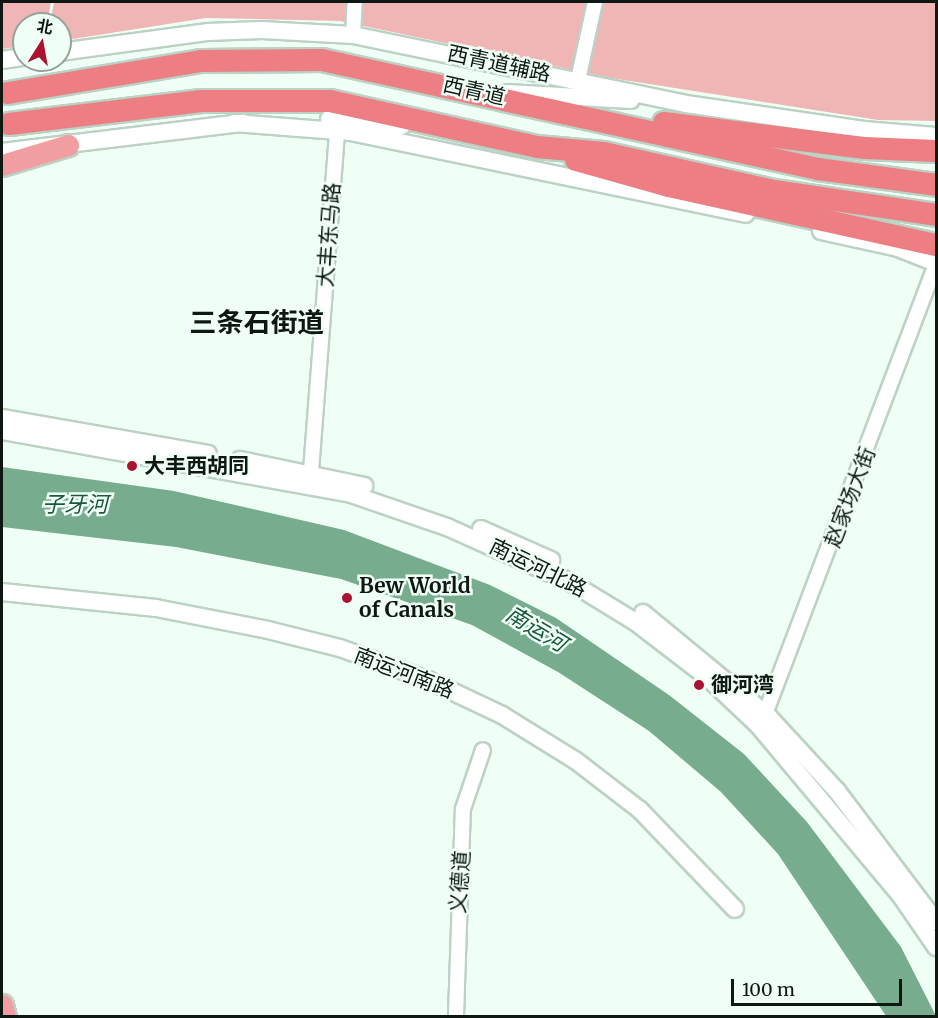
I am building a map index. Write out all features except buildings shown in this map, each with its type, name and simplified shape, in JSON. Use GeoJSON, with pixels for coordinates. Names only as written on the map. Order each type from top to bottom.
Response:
{"type":"FeatureCollection","features":[{"type":"Feature","properties":{"kind":"highway","name":"西青道"},"geometry":{"type":"LineString","coordinates":[[8,93],[201,61],[322,60],[473,91],[806,167],[936,185]]}},
{"type":"Feature","properties":{"kind":"highway","name":"西青道"},"geometry":{"type":"LineString","coordinates":[[9,124],[272,98],[330,100],[537,147],[604,153],[774,191],[936,215]]}},
{"type":"Feature","properties":{"kind":"highway"},"geometry":{"type":"LineString","coordinates":[[556,110],[818,143],[936,151]]}},
{"type":"Feature","properties":{"kind":"highway"},"geometry":{"type":"LineString","coordinates":[[537,147],[608,171],[932,245]]}},
{"type":"Feature","properties":{"kind":"main road"},"geometry":{"type":"LineString","coordinates":[[2,165],[68,145]]}},
{"type":"Feature","properties":{"kind":"main road"},"geometry":{"type":"LineString","coordinates":[[2,1005],[4,1017]]}},
{"type":"Feature","properties":{"kind":"street"},"geometry":{"type":"LineString","coordinates":[[353,35],[355,2]]}},
{"type":"Feature","properties":{"kind":"street"},"geometry":{"type":"LineString","coordinates":[[574,79],[586,2]]}},
{"type":"Feature","properties":{"kind":"street"},"geometry":{"type":"LineString","coordinates":[[574,79],[595,2]]}},
{"type":"Feature","properties":{"kind":"street","name":"西青道辅路"},"geometry":{"type":"LineString","coordinates":[[72,50],[207,32],[262,30],[353,35],[686,104],[864,130],[936,136]]}},
{"type":"Feature","properties":{"kind":"street"},"geometry":{"type":"LineString","coordinates":[[473,91],[686,104]]}},
{"type":"Feature","properties":{"kind":"street"},"geometry":{"type":"LineString","coordinates":[[2,152],[234,123],[310,118],[486,135]]}},
{"type":"Feature","properties":{"kind":"street"},"geometry":{"type":"LineString","coordinates":[[234,123],[337,131],[782,222],[898,248],[936,264]]}},
{"type":"Feature","properties":{"kind":"street","name":"大丰东马路"},"geometry":{"type":"LineString","coordinates":[[311,478],[337,131]]}},
{"type":"Feature","properties":{"kind":"street","name":"赵家场大街"},"geometry":{"type":"LineString","coordinates":[[763,721],[936,264]]}},
{"type":"Feature","properties":{"kind":"street","name":"南运河北路"},"geometry":{"type":"LineString","coordinates":[[2,418],[311,478],[426,519],[570,582],[634,621],[763,721],[837,791],[936,922]]}},
{"type":"Feature","properties":{"kind":"street","name":"南运河北路"},"geometry":{"type":"LineString","coordinates":[[2,431],[311,478]]}},
{"type":"Feature","properties":{"kind":"street","name":"南运河南路"},"geometry":{"type":"LineString","coordinates":[[2,592],[156,608],[268,630],[340,648],[428,680],[502,715],[575,760],[640,810],[735,909]]}},
{"type":"Feature","properties":{"kind":"street","name":"南运河北路"},"geometry":{"type":"LineString","coordinates":[[763,721],[902,896],[936,946]]}},
{"type":"Feature","properties":{"kind":"street","name":"义德道"},"geometry":{"type":"LineString","coordinates":[[456,1017],[463,809],[483,750]]}},
{"type":"Feature","properties":{"kind":"shaded area"},"geometry":{"type":"Polygon","coordinates":[[[2,2],[51,2],[49,12],[12,12],[12,48],[2,49],[2,2]]]}},
{"type":"Feature","properties":{"kind":"shaded area"},"geometry":{"type":"Polygon","coordinates":[[[54,2],[936,2],[936,121],[878,120],[611,78],[340,21],[206,18],[72,39],[72,12],[52,12],[54,2]]]}},
{"type":"Feature","properties":{"kind":"water","name":"子牙河"},"geometry":{"type":"Polygon","coordinates":[[[2,467],[174,491],[344,530],[490,585],[556,618],[669,695],[744,754],[807,822],[901,947],[936,1016],[886,1016],[778,854],[721,792],[649,731],[558,672],[472,625],[341,579],[176,547],[2,527],[2,467]]]}},
{"type":"Feature","properties":{"kind":"place","name":"大丰西胡同"},"geometry":{"type":"Point","coordinates":[132,466]}},
{"type":"Feature","properties":{"kind":"place","name":"Bew World of Canals"},"geometry":{"type":"Point","coordinates":[347,598]}},
{"type":"Feature","properties":{"kind":"place","name":"御河湾"},"geometry":{"type":"Point","coordinates":[699,685]}},
{"type":"Feature","properties":{"kind":"district","name":"三条石街道"},"geometry":{"type":"Point","coordinates":[257,323]}},
{"type":"Feature","properties":{"kind":"water label","name":"南运河"},"geometry":{"type":"Point","coordinates":[536,629]}}]}
